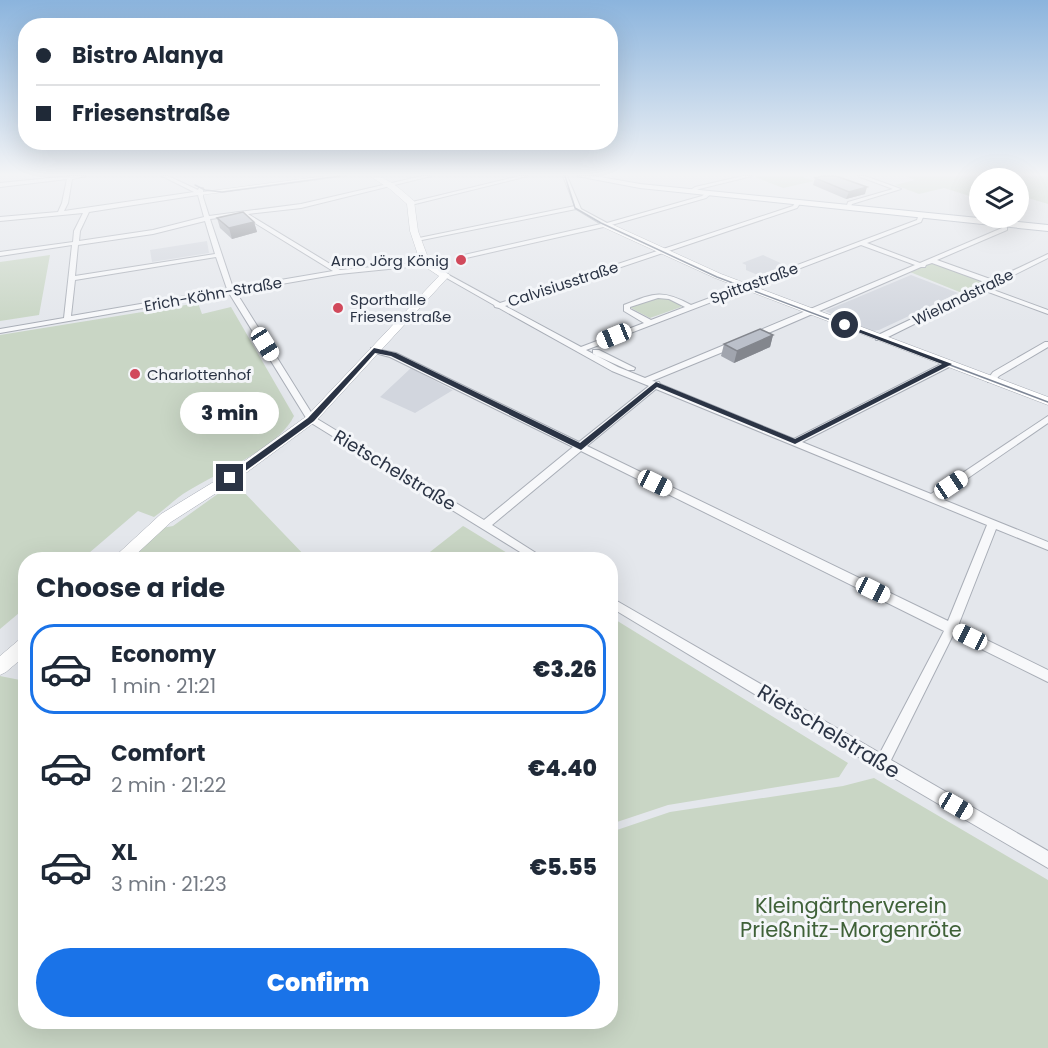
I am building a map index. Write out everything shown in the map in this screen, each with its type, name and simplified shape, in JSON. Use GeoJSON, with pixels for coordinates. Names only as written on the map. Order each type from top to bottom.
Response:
{"type":"FeatureCollection","features":[{"type":"Feature","properties":{"kind":"main road"},"geometry":{"type":"LineString","coordinates":[[1029,226],[1048,228]]}},
{"type":"Feature","properties":{"kind":"street"},"geometry":{"type":"LineString","coordinates":[[67,320],[77,231],[80,225]]}},
{"type":"Feature","properties":{"kind":"street"},"geometry":{"type":"LineString","coordinates":[[0,254],[153,232],[181,225]]}},
{"type":"Feature","properties":{"kind":"street","name":"Rietschelstraße"},"geometry":{"type":"LineString","coordinates":[[210,225],[232,291],[311,419],[529,552]]}},
{"type":"Feature","properties":{"kind":"street"},"geometry":{"type":"LineString","coordinates":[[262,225],[339,272]]}},
{"type":"Feature","properties":{"kind":"street"},"geometry":{"type":"LineString","coordinates":[[413,225],[426,264],[497,306],[582,349],[615,369],[652,382],[1048,546]]}},
{"type":"Feature","properties":{"kind":"street"},"geometry":{"type":"LineString","coordinates":[[417,239],[487,225]]}},
{"type":"Feature","properties":{"kind":"street"},"geometry":{"type":"LineString","coordinates":[[466,255],[606,225],[745,287],[1048,401]]}},
{"type":"Feature","properties":{"kind":"street","name":"Calvisiusstraße"},"geometry":{"type":"LineString","coordinates":[[497,306],[741,225]]}},
{"type":"Feature","properties":{"kind":"street","name":"Spittastraße"},"geometry":{"type":"LineString","coordinates":[[582,349],[648,322],[909,225]]}},
{"type":"Feature","properties":{"kind":"street"},"geometry":{"type":"LineString","coordinates":[[486,525],[581,447],[652,382],[810,312],[923,266],[1005,228]]}},
{"type":"Feature","properties":{"kind":"street"},"geometry":{"type":"LineString","coordinates":[[861,243],[923,266]]}},
{"type":"Feature","properties":{"kind":"street"},"geometry":{"type":"LineString","coordinates":[[72,278],[219,255]]}},
{"type":"Feature","properties":{"kind":"street","name":"Wielandstraße"},"geometry":{"type":"LineString","coordinates":[[879,338],[1047,258]]}},
{"type":"Feature","properties":{"kind":"street"},"geometry":{"type":"LineString","coordinates":[[933,261],[994,283]]}},
{"type":"Feature","properties":{"kind":"street","name":"Erich-Köhn-Straße"},"geometry":{"type":"LineString","coordinates":[[0,332],[339,272],[426,264]]}},
{"type":"Feature","properties":{"kind":"street"},"geometry":{"type":"LineString","coordinates":[[128,552],[166,518],[230,478],[311,419],[445,275]]}},
{"type":"Feature","properties":{"kind":"street"},"geometry":{"type":"LineString","coordinates":[[434,286],[459,284]]}},
{"type":"Feature","properties":{"kind":"street"},"geometry":{"type":"LineString","coordinates":[[983,288],[1048,312]]}},
{"type":"Feature","properties":{"kind":"street"},"geometry":{"type":"LineString","coordinates":[[648,322],[626,310],[626,306],[658,294],[669,296],[690,307]]}},
{"type":"Feature","properties":{"kind":"street"},"geometry":{"type":"LineString","coordinates":[[991,380],[996,374],[1048,344]]}},
{"type":"Feature","properties":{"kind":"street"},"geometry":{"type":"LineString","coordinates":[[374,350],[393,355],[1048,675]]}},
{"type":"Feature","properties":{"kind":"street"},"geometry":{"type":"LineString","coordinates":[[795,442],[948,364]]}},
{"type":"Feature","properties":{"kind":"street"},"geometry":{"type":"LineString","coordinates":[[932,498],[1048,419]]}},
{"type":"Feature","properties":{"kind":"street"},"geometry":{"type":"LineString","coordinates":[[882,763],[951,628],[993,524]]}},
{"type":"Feature","properties":{"kind":"street","name":"Rietschelstraße"},"geometry":{"type":"LineString","coordinates":[[618,606],[1048,860]]}},
{"type":"Feature","properties":{"kind":"street"},"geometry":{"type":"LineString","coordinates":[[0,667],[18,651]]}},
{"type":"Feature","properties":{"kind":"shaded area"},"geometry":{"type":"Polygon","coordinates":[[[207,241],[209,253],[152,262],[150,250],[207,241]]]}},
{"type":"Feature","properties":{"kind":"shaded area"},"geometry":{"type":"Polygon","coordinates":[[[763,255],[787,266],[760,276],[746,270],[746,265],[742,263],[763,255]]]}},
{"type":"Feature","properties":{"kind":"shaded area"},"geometry":{"type":"Polygon","coordinates":[[[911,275],[958,293],[873,331],[825,311],[911,275]]]}},
{"type":"Feature","properties":{"kind":"shaded area"},"geometry":{"type":"Polygon","coordinates":[[[411,368],[453,390],[415,413],[380,397],[411,368]]]}},
{"type":"Feature","properties":{"kind":"green space"},"geometry":{"type":"Polygon","coordinates":[[[50,255],[39,315],[0,321],[0,262],[50,255]]]}},
{"type":"Feature","properties":{"kind":"green space"},"geometry":{"type":"Polygon","coordinates":[[[934,262],[987,282],[962,293],[910,272],[934,262]]]}},
{"type":"Feature","properties":{"kind":"green space"},"geometry":{"type":"Polygon","coordinates":[[[660,296],[667,297],[680,304],[681,307],[650,318],[629,307],[660,296]]]}},
{"type":"Feature","properties":{"kind":"green space","name":"Charlottenhof"},"geometry":{"type":"Polygon","coordinates":[[[198,303],[202,314],[231,307],[294,416],[286,428],[260,450],[183,494],[154,517],[138,511],[90,552],[18,552],[18,614],[0,629],[0,335],[198,303]]]}},
{"type":"Feature","properties":{"kind":"green space"},"geometry":{"type":"Polygon","coordinates":[[[236,484],[301,552],[136,552],[162,528],[173,526],[226,488],[236,484]]]}},
{"type":"Feature","properties":{"kind":"green space"},"geometry":{"type":"Polygon","coordinates":[[[463,526],[506,552],[430,552],[463,526]]]}},
{"type":"Feature","properties":{"kind":"green space"},"geometry":{"type":"Polygon","coordinates":[[[618,621],[848,763],[839,777],[668,805],[618,822],[618,621]]]}},
{"type":"Feature","properties":{"kind":"green space","name":"Kleingärtnerverein Prießnitz-Morgenröte"},"geometry":{"type":"Polygon","coordinates":[[[0,676],[18,680],[18,1029],[618,1029],[618,830],[670,812],[843,786],[874,778],[1048,880],[1048,1048],[0,1048],[0,676]]]}},
{"type":"Feature","properties":{"kind":"building"},"geometry":{"type":"Polygon","coordinates":[[[225,225],[242,225],[229,228],[225,225]]]}},
{"type":"Feature","properties":{"kind":"building"},"geometry":{"type":"Polygon","coordinates":[[[760,329],[773,335],[737,351],[724,344],[760,329]]]}},
{"type":"Feature","properties":{"kind":"tram line"},"geometry":{"type":"LineString","coordinates":[[605,225],[717,277],[1048,402]]}},
{"type":"Feature","properties":{"kind":"place","name":"Arno Jörg König"},"geometry":{"type":"Point","coordinates":[461,260]}},
{"type":"Feature","properties":{"kind":"place","name":"Sporthalle Friesenstraße"},"geometry":{"type":"Point","coordinates":[338,308]}},
{"type":"Feature","properties":{"kind":"place","name":"Charlottenhof"},"geometry":{"type":"Point","coordinates":[135,374]}},
{"type":"Feature","properties":{"kind":"route"},"geometry":{"type":"LineString","coordinates":[[230,478],[311,419],[374,350],[393,355],[581,447],[656,384],[795,442],[948,364],[845,325]]}}]}
